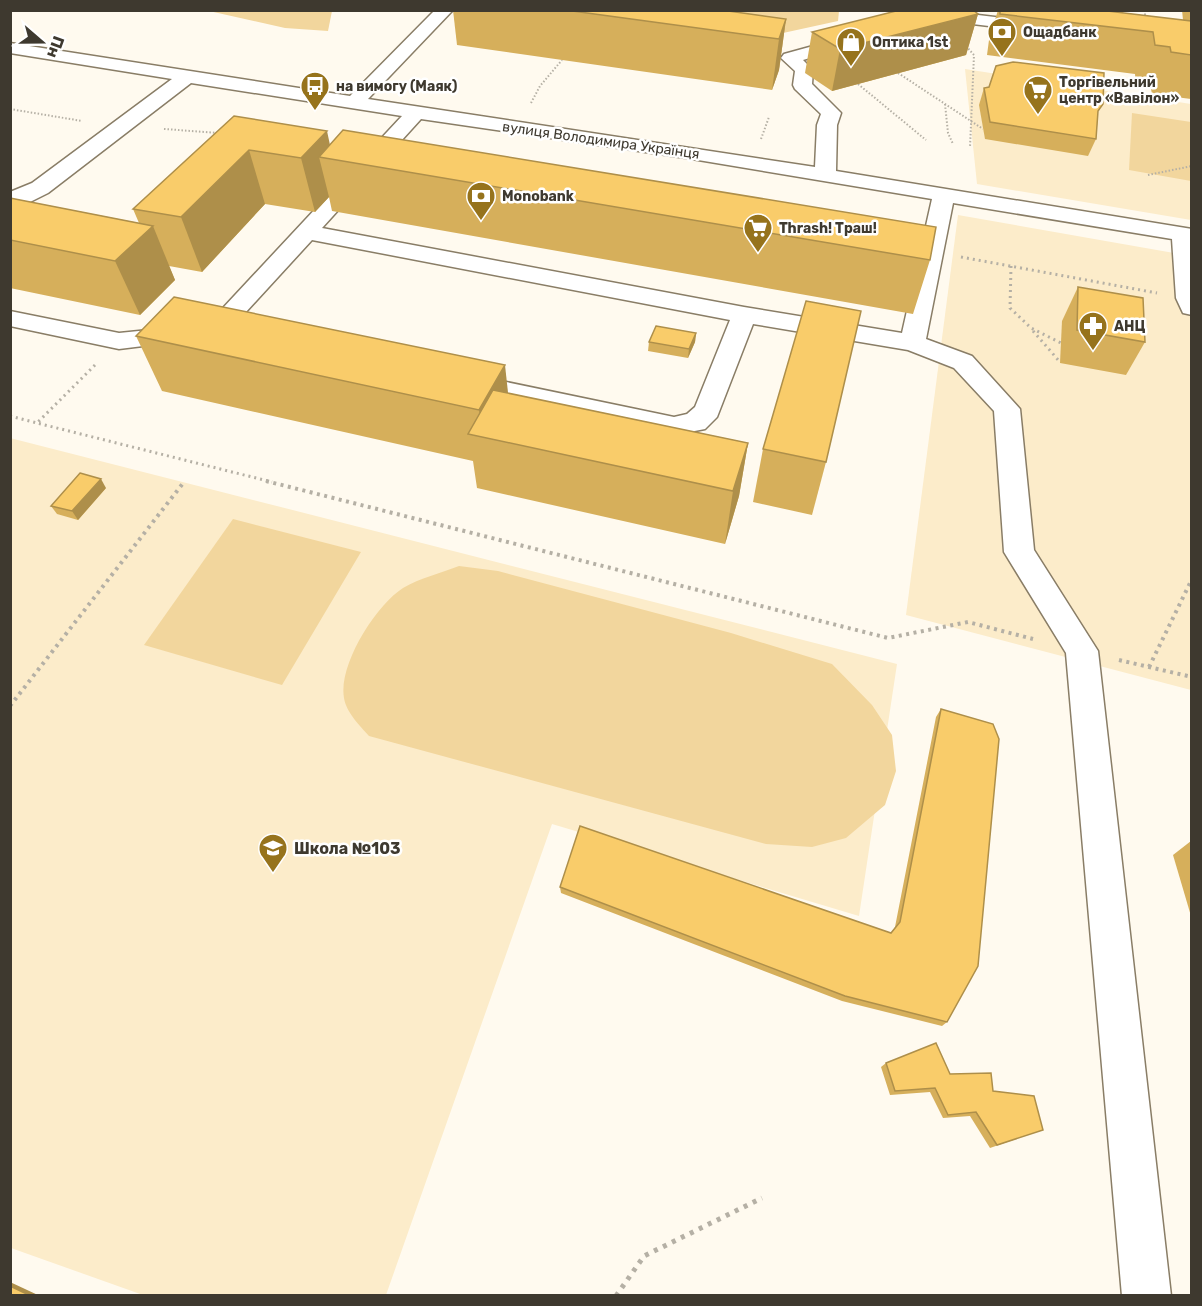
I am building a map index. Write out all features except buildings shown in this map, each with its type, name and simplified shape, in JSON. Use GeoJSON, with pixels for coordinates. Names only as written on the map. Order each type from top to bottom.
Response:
{"type":"FeatureCollection","features":[{"type":"Feature","properties":{"kind":"street"},"geometry":{"type":"LineString","coordinates":[[354,103],[445,10]]}},
{"type":"Feature","properties":{"kind":"street"},"geometry":{"type":"LineString","coordinates":[[917,21],[939,15],[1053,29]]}},
{"type":"Feature","properties":{"kind":"street"},"geometry":{"type":"LineString","coordinates":[[825,176],[827,125],[831,113],[802,85],[804,70],[784,58],[874,34]]}},
{"type":"Feature","properties":{"kind":"street","name":"вулиця Володимира Українця"},"geometry":{"type":"LineString","coordinates":[[10,48],[825,176],[1187,236]]}},
{"type":"Feature","properties":{"kind":"street"},"geometry":{"type":"LineString","coordinates":[[10,199],[20,198],[40,188],[188,76]]}},
{"type":"Feature","properties":{"kind":"street"},"geometry":{"type":"LineString","coordinates":[[215,331],[416,113]]}},
{"type":"Feature","properties":{"kind":"street"},"geometry":{"type":"LineString","coordinates":[[913,343],[943,197]]}},
{"type":"Feature","properties":{"kind":"street"},"geometry":{"type":"LineString","coordinates":[[306,232],[744,315],[913,343],[963,362],[1007,409],[1018,552],[1082,651],[1147,1296]]}},
{"type":"Feature","properties":{"kind":"street"},"geometry":{"type":"LineString","coordinates":[[1187,236],[1190,303]]}},
{"type":"Feature","properties":{"kind":"street"},"geometry":{"type":"LineString","coordinates":[[442,378],[674,426],[695,422],[707,411],[744,315]]}},
{"type":"Feature","properties":{"kind":"street"},"geometry":{"type":"LineString","coordinates":[[10,318],[119,341],[215,331],[248,338]]}},
{"type":"Feature","properties":{"kind":"path"},"geometry":{"type":"LineString","coordinates":[[1145,10],[1145,21]]}},
{"type":"Feature","properties":{"kind":"path"},"geometry":{"type":"LineString","coordinates":[[939,15],[974,55],[970,147]]}},
{"type":"Feature","properties":{"kind":"path"},"geometry":{"type":"LineString","coordinates":[[519,128],[540,86],[562,60]]}},
{"type":"Feature","properties":{"kind":"path"},"geometry":{"type":"LineString","coordinates":[[898,73],[983,129]]}},
{"type":"Feature","properties":{"kind":"path"},"geometry":{"type":"LineString","coordinates":[[858,84],[926,140]]}},
{"type":"Feature","properties":{"kind":"path"},"geometry":{"type":"LineString","coordinates":[[944,104],[948,133],[953,144]]}},
{"type":"Feature","properties":{"kind":"path"},"geometry":{"type":"LineString","coordinates":[[10,109],[119,128],[220,133]]}},
{"type":"Feature","properties":{"kind":"path"},"geometry":{"type":"LineString","coordinates":[[765,144],[760,137],[769,117]]}},
{"type":"Feature","properties":{"kind":"path"},"geometry":{"type":"LineString","coordinates":[[1148,176],[1191,166]]}},
{"type":"Feature","properties":{"kind":"path"},"geometry":{"type":"LineString","coordinates":[[932,252],[1190,303]]}},
{"type":"Feature","properties":{"kind":"path"},"geometry":{"type":"LineString","coordinates":[[1011,266],[1010,308],[1031,328],[1060,362]]}},
{"type":"Feature","properties":{"kind":"path"},"geometry":{"type":"LineString","coordinates":[[1031,328],[1061,343]]}},
{"type":"Feature","properties":{"kind":"path"},"geometry":{"type":"LineString","coordinates":[[37,423],[119,341]]}},
{"type":"Feature","properties":{"kind":"path"},"geometry":{"type":"LineString","coordinates":[[10,416],[888,638],[968,622],[1191,677]]}},
{"type":"Feature","properties":{"kind":"path"},"geometry":{"type":"LineString","coordinates":[[10,706],[184,482]]}},
{"type":"Feature","properties":{"kind":"path"},"geometry":{"type":"LineString","coordinates":[[1149,667],[1191,579]]}},
{"type":"Feature","properties":{"kind":"path"},"geometry":{"type":"LineString","coordinates":[[616,1296],[644,1256],[762,1198]]}},
{"type":"Feature","properties":{"kind":"shaded area"},"geometry":{"type":"Polygon","coordinates":[[[209,11],[332,11],[328,31],[285,28],[209,11]]]}},
{"type":"Feature","properties":{"kind":"shaded area"},"geometry":{"type":"Polygon","coordinates":[[[696,11],[839,11],[838,21],[783,33],[696,11]]]}},
{"type":"Feature","properties":{"kind":"shaded area"},"geometry":{"type":"Polygon","coordinates":[[[965,69],[1191,104],[1191,220],[977,184],[965,69]]]}},
{"type":"Feature","properties":{"kind":"shaded area"},"geometry":{"type":"Polygon","coordinates":[[[1132,113],[1191,122],[1191,181],[1129,170],[1132,113]]]}},
{"type":"Feature","properties":{"kind":"shaded area"},"geometry":{"type":"Polygon","coordinates":[[[958,215],[1191,256],[1191,690],[906,615],[958,215]]]}},
{"type":"Feature","properties":{"kind":"shaded area","name":"Школа №103"},"geometry":{"type":"Polygon","coordinates":[[[10,438],[897,664],[859,916],[552,824],[386,1295],[143,1295],[11,1248],[10,438]]]}},
{"type":"Feature","properties":{"kind":"shaded area"},"geometry":{"type":"Polygon","coordinates":[[[233,519],[361,552],[282,685],[144,645],[233,519]]]}},
{"type":"Feature","properties":{"kind":"shaded area"},"geometry":{"type":"Polygon","coordinates":[[[459,566],[498,571],[731,633],[832,664],[872,705],[892,735],[896,771],[885,805],[846,838],[812,847],[766,844],[369,736],[350,714],[344,698],[347,669],[361,637],[392,596],[403,588],[423,578],[459,566]]]}},
{"type":"Feature","properties":{"kind":"place","name":"Ощадбанк"},"geometry":{"type":"Point","coordinates":[1002,58]}},
{"type":"Feature","properties":{"kind":"place","name":"Оптика 1st"},"geometry":{"type":"Point","coordinates":[851,68]}},
{"type":"Feature","properties":{"kind":"place","name":"на вимогу (Маяк)"},"geometry":{"type":"Point","coordinates":[315,112]}},
{"type":"Feature","properties":{"kind":"place","name":"Торгівельний центр «Вавілон»"},"geometry":{"type":"Point","coordinates":[1038,116]}},
{"type":"Feature","properties":{"kind":"place","name":"Monobank"},"geometry":{"type":"Point","coordinates":[481,222]}},
{"type":"Feature","properties":{"kind":"place","name":"Thrash! Траш!"},"geometry":{"type":"Point","coordinates":[758,254]}},
{"type":"Feature","properties":{"kind":"place","name":"АНЦ"},"geometry":{"type":"Point","coordinates":[1093,352]}},
{"type":"Feature","properties":{"kind":"place","name":"Школа №103"},"geometry":{"type":"Point","coordinates":[273,874]}}]}
